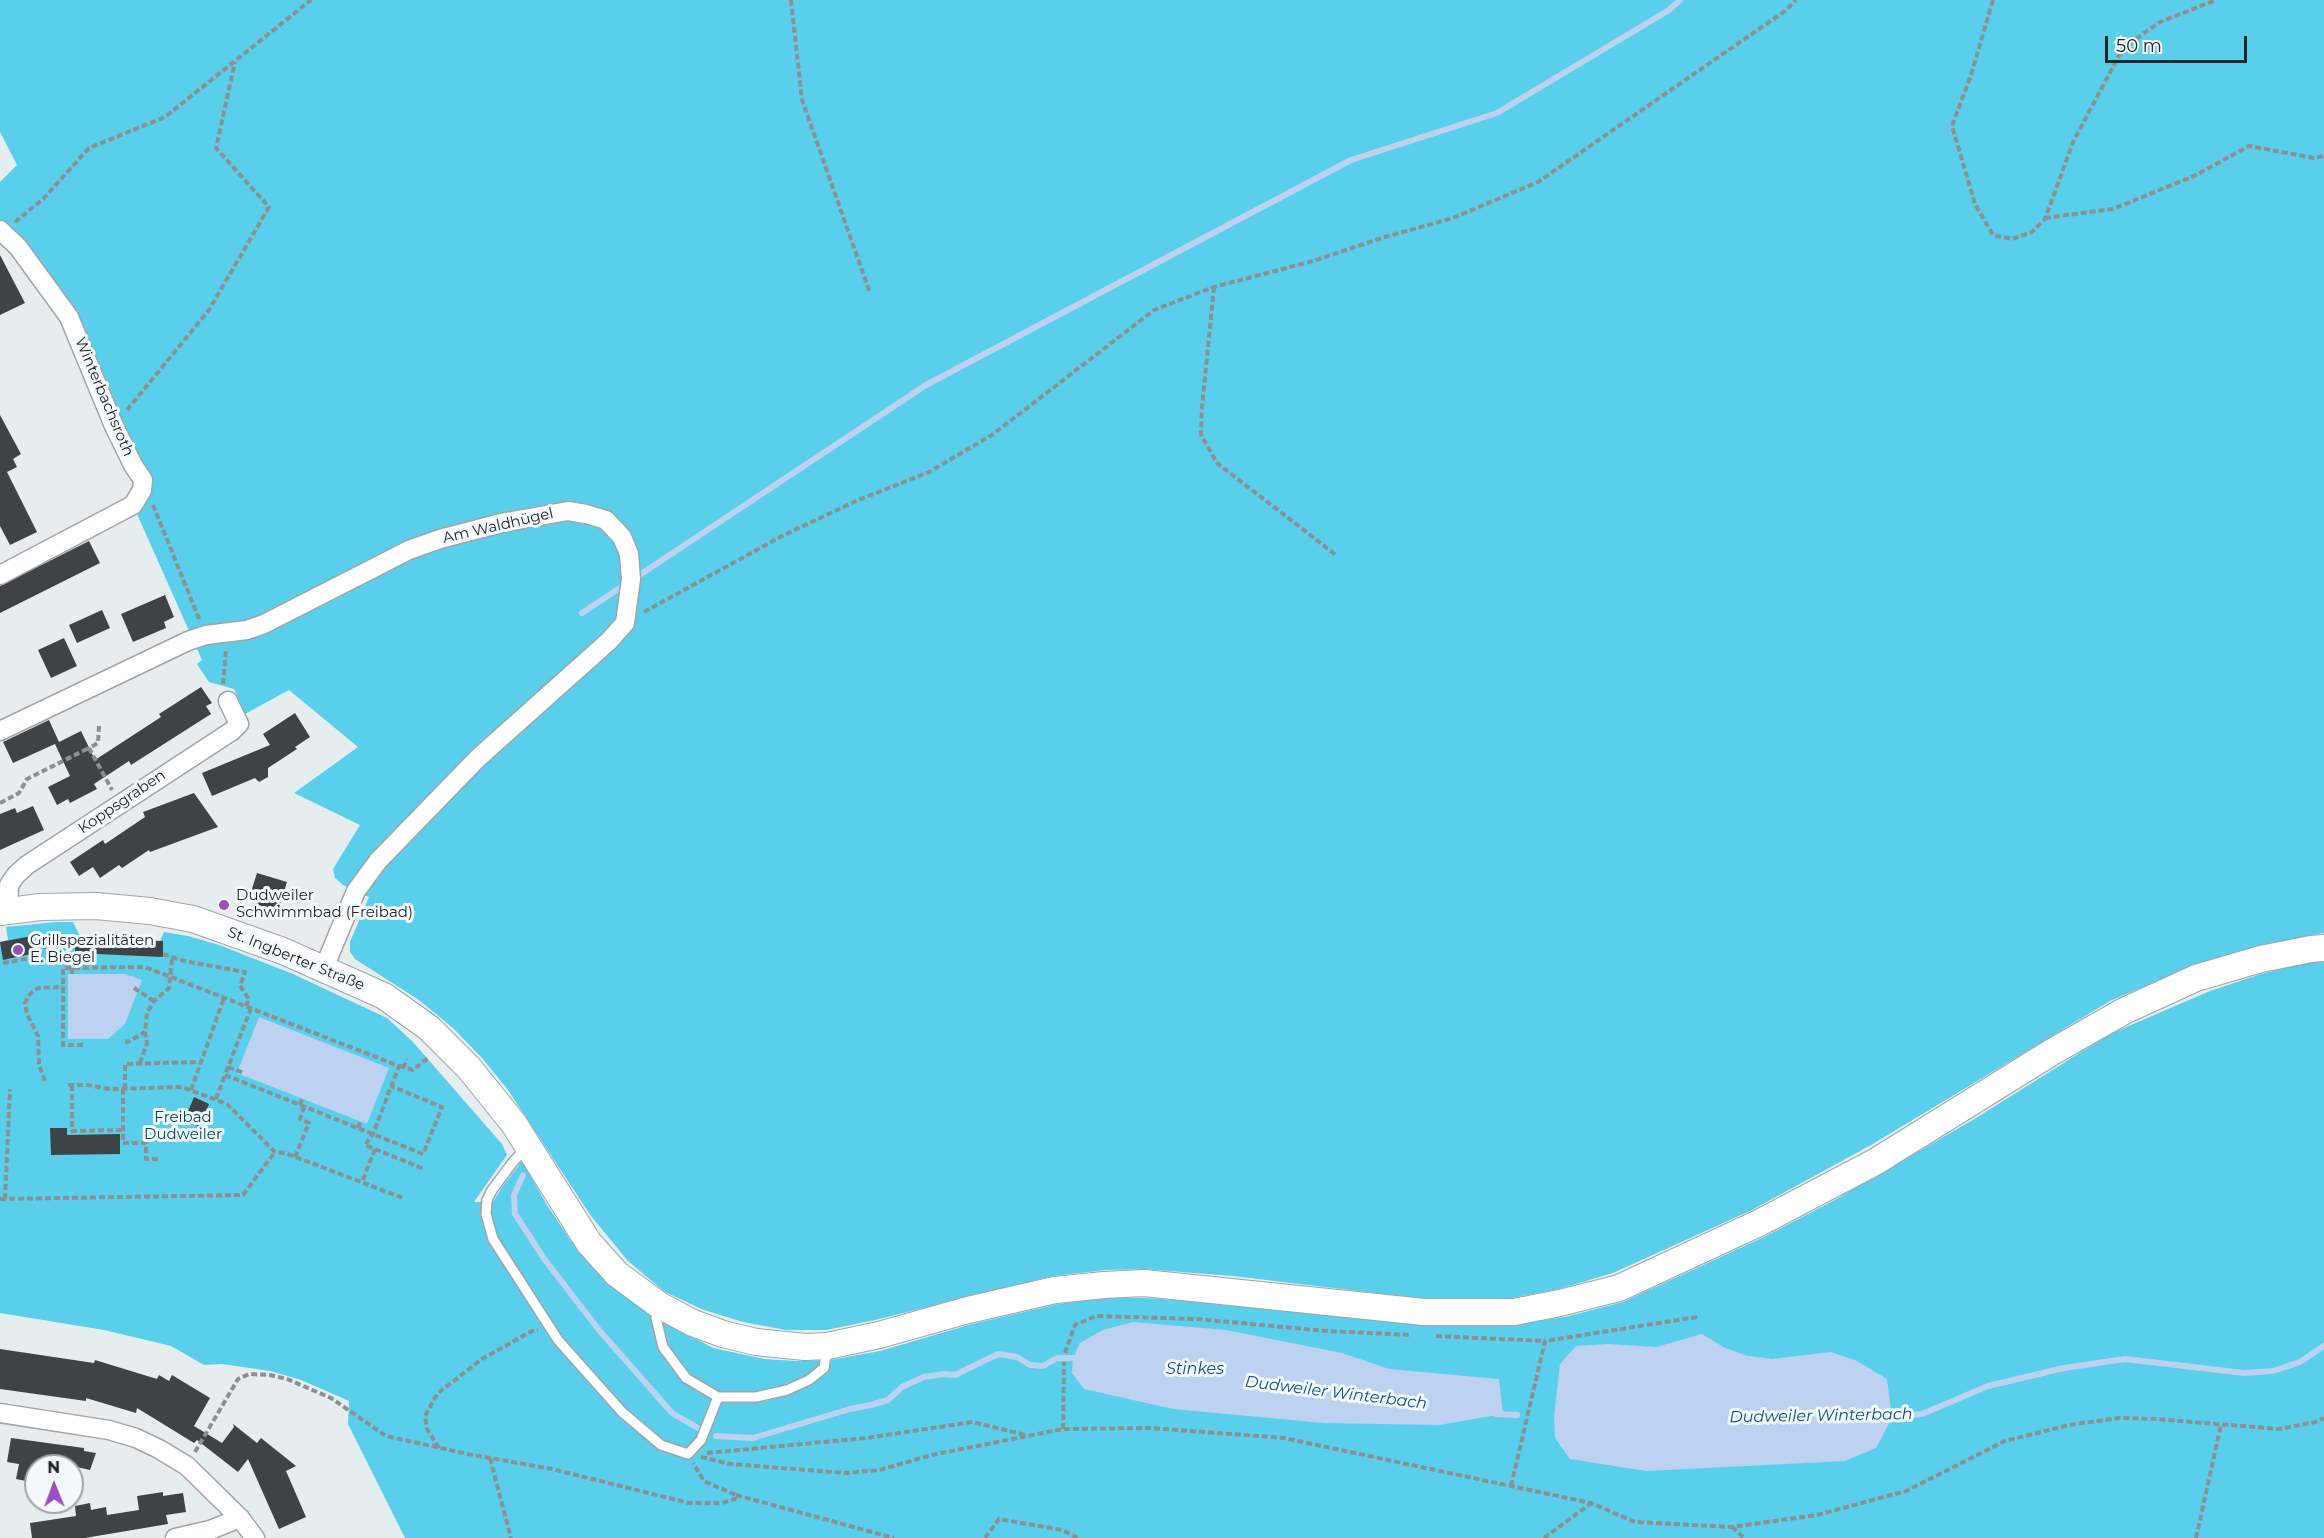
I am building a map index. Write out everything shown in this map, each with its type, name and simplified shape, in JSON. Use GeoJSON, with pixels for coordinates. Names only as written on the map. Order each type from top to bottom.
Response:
{"type":"FeatureCollection","features":[{"type":"Feature","properties":{"kind":"main road","name":"St. Ingberter Straße"},"geometry":{"type":"LineString","coordinates":[[4,912],[40,907],[96,906],[166,913],[193,919],[231,932],[324,968],[384,996],[407,1010],[429,1028],[469,1068],[514,1124],[588,1243],[617,1274],[659,1305],[693,1323],[734,1337],[785,1346],[827,1346],[1044,1293],[1104,1285],[1144,1283],[1424,1312],[1514,1311],[1570,1301],[1619,1287],[1778,1213],[1875,1162],[2052,1052],[2124,1011],[2196,978],[2261,959],[2324,948]]}},
{"type":"Feature","properties":{"kind":"street","name":"Winterbachsroth"},"geometry":{"type":"LineString","coordinates":[[2,231],[18,247],[69,317],[114,426],[143,480]]}},
{"type":"Feature","properties":{"kind":"street"},"geometry":{"type":"LineString","coordinates":[[0,575],[133,505],[142,490],[143,480]]}},
{"type":"Feature","properties":{"kind":"street","name":"Am Waldhügel"},"geometry":{"type":"LineString","coordinates":[[0,731],[188,641],[206,635],[247,630],[264,624],[409,550],[440,539],[501,523],[568,511],[586,513],[606,520],[621,537],[630,554],[631,579],[625,623]]}},
{"type":"Feature","properties":{"kind":"street"},"geometry":{"type":"LineString","coordinates":[[324,968],[356,891],[378,861],[478,758],[609,641],[625,623]]}},
{"type":"Feature","properties":{"kind":"street","name":"Koppsgraben"},"geometry":{"type":"LineString","coordinates":[[4,912],[9,885],[16,875],[44,853],[232,731],[239,724],[225,696]]}},
{"type":"Feature","properties":{"kind":"street"},"geometry":{"type":"LineString","coordinates":[[0,1413],[109,1430],[136,1438],[187,1466],[240,1518],[255,1538]]}},
{"type":"Feature","properties":{"kind":"street"},"geometry":{"type":"LineString","coordinates":[[175,1538],[210,1530],[240,1518]]}},
{"type":"Feature","properties":{"kind":"lane"},"geometry":{"type":"LineString","coordinates":[[528,1146],[492,1190],[487,1200],[486,1214],[494,1239],[550,1327],[581,1368],[622,1413],[661,1445],[688,1454],[701,1440],[718,1396]]}},
{"type":"Feature","properties":{"kind":"lane"},"geometry":{"type":"LineString","coordinates":[[659,1305],[656,1318],[663,1347],[686,1378],[718,1396],[756,1397],[787,1390],[809,1380],[824,1368],[827,1346]]}},
{"type":"Feature","properties":{"kind":"path"},"geometry":{"type":"LineString","coordinates":[[2,231],[43,199],[89,148],[165,117],[311,0]]}},
{"type":"Feature","properties":{"kind":"path"},"geometry":{"type":"LineString","coordinates":[[791,0],[802,100],[870,293]]}},
{"type":"Feature","properties":{"kind":"path"},"geometry":{"type":"LineString","coordinates":[[625,623],[782,536],[856,501],[929,472],[992,435],[1154,310],[1214,287],[1313,261],[1385,237],[1453,218],[1538,182],[1785,10],[1796,0]]}},
{"type":"Feature","properties":{"kind":"path"},"geometry":{"type":"LineString","coordinates":[[1993,0],[1971,75],[1952,126],[1975,204],[1993,235],[2012,239],[2032,232],[2044,219],[2073,142],[2123,48],[2160,22],[2216,0]]}},
{"type":"Feature","properties":{"kind":"path"},"geometry":{"type":"LineString","coordinates":[[114,426],[209,310],[269,207],[216,148],[235,62]]}},
{"type":"Feature","properties":{"kind":"path"},"geometry":{"type":"LineString","coordinates":[[2044,219],[2113,208],[2194,176],[2249,146],[2314,159],[2324,156]]}},
{"type":"Feature","properties":{"kind":"path"},"geometry":{"type":"LineString","coordinates":[[1214,287],[1201,435],[1217,463],[1336,555]]}},
{"type":"Feature","properties":{"kind":"path"},"geometry":{"type":"LineString","coordinates":[[143,480],[206,635]]}},
{"type":"Feature","properties":{"kind":"path"},"geometry":{"type":"LineString","coordinates":[[225,696],[228,633]]}},
{"type":"Feature","properties":{"kind":"path"},"geometry":{"type":"LineString","coordinates":[[0,803],[19,793],[27,780],[98,743],[99,726]]}},
{"type":"Feature","properties":{"kind":"path"},"geometry":{"type":"LineString","coordinates":[[89,748],[120,804]]}},
{"type":"Feature","properties":{"kind":"path"},"geometry":{"type":"LineString","coordinates":[[3,963],[37,957],[49,941],[75,941]]}},
{"type":"Feature","properties":{"kind":"path"},"geometry":{"type":"LineString","coordinates":[[163,954],[172,958],[245,972]]}},
{"type":"Feature","properties":{"kind":"path"},"geometry":{"type":"LineString","coordinates":[[140,1064],[147,1043],[145,1032],[147,1013],[154,1001],[169,988],[172,977],[172,958]]}},
{"type":"Feature","properties":{"kind":"path"},"geometry":{"type":"LineString","coordinates":[[216,1099],[248,1007],[249,999],[240,986],[248,963]]}},
{"type":"Feature","properties":{"kind":"path"},"geometry":{"type":"LineString","coordinates":[[83,1045],[63,1046],[63,968],[145,967],[325,1040],[401,1067],[413,1070],[427,1058]]}},
{"type":"Feature","properties":{"kind":"path"},"geometry":{"type":"LineString","coordinates":[[72,968],[72,974]]}},
{"type":"Feature","properties":{"kind":"path"},"geometry":{"type":"LineString","coordinates":[[45,1081],[39,1065],[38,1036],[27,1014],[25,1003],[30,994],[38,988],[63,987]]}},
{"type":"Feature","properties":{"kind":"path"},"geometry":{"type":"LineString","coordinates":[[134,988],[154,1001]]}},
{"type":"Feature","properties":{"kind":"path"},"geometry":{"type":"LineString","coordinates":[[191,1090],[224,998]]}},
{"type":"Feature","properties":{"kind":"path"},"geometry":{"type":"LineString","coordinates":[[267,1020],[268,1015]]}},
{"type":"Feature","properties":{"kind":"path"},"geometry":{"type":"LineString","coordinates":[[125,1041],[128,1042],[145,1032]]}},
{"type":"Feature","properties":{"kind":"path"},"geometry":{"type":"LineString","coordinates":[[407,1059],[391,1086],[373,1134],[365,1145],[424,1168]]}},
{"type":"Feature","properties":{"kind":"path"},"geometry":{"type":"LineString","coordinates":[[382,1066],[384,1060]]}},
{"type":"Feature","properties":{"kind":"path"},"geometry":{"type":"LineString","coordinates":[[158,1159],[146,1159],[146,1143],[123,1143],[125,1064],[201,1062]]}},
{"type":"Feature","properties":{"kind":"path"},"geometry":{"type":"LineString","coordinates":[[228,1067],[244,1073]]}},
{"type":"Feature","properties":{"kind":"path"},"geometry":{"type":"LineString","coordinates":[[225,1075],[423,1154],[442,1107],[391,1086]]}},
{"type":"Feature","properties":{"kind":"path"},"geometry":{"type":"LineString","coordinates":[[123,1131],[72,1131],[70,1085],[124,1089],[182,1087],[191,1090],[227,1104],[275,1152],[295,1157],[403,1198]]}},
{"type":"Feature","properties":{"kind":"path"},"geometry":{"type":"LineString","coordinates":[[10,1089],[3,1199],[243,1195],[275,1152]]}},
{"type":"Feature","properties":{"kind":"path"},"geometry":{"type":"LineString","coordinates":[[295,1157],[309,1123],[300,1119],[302,1099]]}},
{"type":"Feature","properties":{"kind":"path"},"geometry":{"type":"LineString","coordinates":[[358,1128],[360,1122]]}},
{"type":"Feature","properties":{"kind":"path"},"geometry":{"type":"LineString","coordinates":[[362,1182],[375,1149]]}},
{"type":"Feature","properties":{"kind":"path"},"geometry":{"type":"LineString","coordinates":[[1065,1353],[1075,1324],[1096,1316],[1197,1319],[1327,1331],[1419,1335]]}},
{"type":"Feature","properties":{"kind":"path"},"geometry":{"type":"LineString","coordinates":[[1430,1336],[1545,1341],[1697,1317]]}},
{"type":"Feature","properties":{"kind":"path"},"geometry":{"type":"LineString","coordinates":[[439,1448],[427,1430],[425,1416],[437,1394],[482,1359],[532,1331],[550,1327]]}},
{"type":"Feature","properties":{"kind":"path"},"geometry":{"type":"LineString","coordinates":[[1511,1486],[1545,1341]]}},
{"type":"Feature","properties":{"kind":"path"},"geometry":{"type":"LineString","coordinates":[[1063,1429],[1064,1362]]}},
{"type":"Feature","properties":{"kind":"path"},"geometry":{"type":"LineString","coordinates":[[187,1466],[238,1379],[249,1374],[270,1375],[287,1379],[331,1398],[386,1436],[552,1469],[689,1503],[722,1503],[735,1499],[736,1495]]}},
{"type":"Feature","properties":{"kind":"path"},"geometry":{"type":"LineString","coordinates":[[688,1454],[731,1464],[846,1473],[879,1470],[932,1455],[1063,1429],[1150,1428],[1284,1438],[1591,1503],[1635,1522],[1732,1527],[1817,1515],[1906,1491],[2005,1441],[2069,1425],[2119,1418],[2279,1429],[2324,1418]]}},
{"type":"Feature","properties":{"kind":"path"},"geometry":{"type":"LineString","coordinates":[[688,1454],[866,1438],[972,1422],[1030,1435]]}},
{"type":"Feature","properties":{"kind":"path"},"geometry":{"type":"LineString","coordinates":[[2196,1538],[2221,1425]]}},
{"type":"Feature","properties":{"kind":"path"},"geometry":{"type":"LineString","coordinates":[[688,1454],[698,1475],[704,1481],[736,1495],[894,1538]]}},
{"type":"Feature","properties":{"kind":"path"},"geometry":{"type":"LineString","coordinates":[[490,1458],[511,1538]]}},
{"type":"Feature","properties":{"kind":"path"},"geometry":{"type":"LineString","coordinates":[[1544,1538],[1591,1503]]}},
{"type":"Feature","properties":{"kind":"path"},"geometry":{"type":"LineString","coordinates":[[985,1538],[999,1519],[1062,1530],[1078,1538]]}},
{"type":"Feature","properties":{"kind":"path"},"geometry":{"type":"LineString","coordinates":[[1732,1527],[1744,1538]]}},
{"type":"Feature","properties":{"kind":"green space"},"geometry":{"type":"Polygon","coordinates":[[[0,0],[2324,0],[2324,933],[2262,945],[2188,968],[2110,1001],[1871,1145],[1752,1210],[1613,1273],[1559,1289],[1512,1298],[1425,1299],[1233,1276],[1144,1269],[1106,1270],[1053,1276],[826,1330],[786,1330],[743,1322],[704,1310],[665,1292],[628,1261],[591,1216],[508,1090],[454,1029],[419,1000],[355,959],[350,952],[350,942],[369,897],[343,885],[335,878],[333,869],[360,825],[294,793],[358,747],[289,690],[245,714],[234,689],[209,682],[197,664],[202,660],[133,505],[143,490],[79,335],[0,223],[0,182],[17,165],[0,132],[0,0]]]}},
{"type":"Feature","properties":{"kind":"green space","name":"Freibad Dudweiler"},"geometry":{"type":"Polygon","coordinates":[[[73,922],[81,938],[160,941],[164,932],[188,936],[219,945],[293,974],[387,1018],[412,1041],[502,1144],[507,1155],[474,1202],[493,1202],[522,1161],[571,1241],[608,1282],[683,1332],[713,1348],[764,1359],[796,1361],[830,1360],[880,1351],[972,1324],[1058,1304],[1106,1298],[1231,1303],[1424,1325],[1516,1324],[1565,1317],[1623,1302],[1764,1237],[1833,1201],[1976,1118],[2110,1034],[2210,991],[2261,974],[2324,960],[2324,1538],[405,1538],[348,1424],[349,1401],[301,1380],[270,1371],[222,1364],[204,1365],[171,1346],[104,1330],[0,1313],[0,942],[8,940],[6,927],[73,922]]]}},
{"type":"Feature","properties":{"kind":"water"},"geometry":{"type":"Polygon","coordinates":[[[68,974],[125,974],[142,980],[125,1024],[108,1039],[68,1039],[68,974]]]}},
{"type":"Feature","properties":{"kind":"water"},"geometry":{"type":"Polygon","coordinates":[[[259,1017],[389,1068],[367,1124],[237,1073],[259,1017]]]}},
{"type":"Feature","properties":{"kind":"water","name":"Stinkes"},"geometry":{"type":"Polygon","coordinates":[[[1133,1322],[1226,1330],[1342,1353],[1389,1369],[1499,1379],[1503,1414],[1439,1425],[1324,1423],[1173,1409],[1084,1389],[1072,1373],[1073,1358],[1080,1343],[1103,1330],[1133,1322]]]}},
{"type":"Feature","properties":{"kind":"water"},"geometry":{"type":"Polygon","coordinates":[[[1702,1334],[1725,1348],[1748,1356],[1772,1359],[1831,1352],[1857,1361],[1887,1379],[1892,1418],[1876,1448],[1845,1461],[1646,1471],[1570,1459],[1555,1438],[1554,1417],[1560,1364],[1576,1346],[1608,1344],[1656,1347],[1702,1334]]]}},
{"type":"Feature","properties":{"kind":"building"},"geometry":{"type":"Polygon","coordinates":[[[0,255],[25,303],[0,315],[0,255]]]}},
{"type":"Feature","properties":{"kind":"building"},"geometry":{"type":"Polygon","coordinates":[[[0,415],[21,454],[13,459],[17,467],[7,472],[37,532],[10,545],[0,526],[0,415]]]}},
{"type":"Feature","properties":{"kind":"building"},"geometry":{"type":"Polygon","coordinates":[[[89,541],[100,563],[0,613],[0,586],[89,541]]]}},
{"type":"Feature","properties":{"kind":"building"},"geometry":{"type":"Polygon","coordinates":[[[165,595],[174,617],[164,622],[166,628],[133,642],[121,614],[165,595]]]}},
{"type":"Feature","properties":{"kind":"building"},"geometry":{"type":"Polygon","coordinates":[[[102,610],[110,628],[77,643],[69,625],[102,610]]]}},
{"type":"Feature","properties":{"kind":"building"},"geometry":{"type":"Polygon","coordinates":[[[64,638],[77,666],[51,678],[38,650],[64,638]]]}},
{"type":"Feature","properties":{"kind":"building"},"geometry":{"type":"Polygon","coordinates":[[[201,687],[212,703],[206,706],[211,714],[131,765],[129,761],[94,784],[97,789],[70,803],[68,799],[57,805],[48,787],[70,776],[55,744],[13,763],[3,742],[49,720],[59,742],[81,731],[95,760],[161,717],[159,714],[201,687]]]}},
{"type":"Feature","properties":{"kind":"building"},"geometry":{"type":"Polygon","coordinates":[[[295,713],[310,737],[295,747],[297,749],[268,768],[268,777],[259,782],[255,778],[212,796],[202,773],[270,745],[263,734],[295,713]]]}},
{"type":"Feature","properties":{"kind":"building"},"geometry":{"type":"Polygon","coordinates":[[[194,793],[218,827],[150,852],[149,850],[122,868],[119,865],[100,878],[93,867],[79,876],[70,862],[103,840],[105,844],[145,817],[143,812],[194,793]]]}},
{"type":"Feature","properties":{"kind":"building"},"geometry":{"type":"Polygon","coordinates":[[[33,806],[44,830],[0,850],[0,814],[15,808],[17,813],[33,806]]]}},
{"type":"Feature","properties":{"kind":"building"},"geometry":{"type":"Polygon","coordinates":[[[257,873],[287,882],[278,911],[252,903],[254,897],[250,895],[257,873]]]}},
{"type":"Feature","properties":{"kind":"building","name":"Grillspezialitäten E. Biegel"},"geometry":{"type":"Polygon","coordinates":[[[32,936],[36,953],[3,960],[0,942],[32,936]]]}},
{"type":"Feature","properties":{"kind":"building"},"geometry":{"type":"Polygon","coordinates":[[[75,938],[163,941],[163,957],[75,953],[75,938]]]}},
{"type":"Feature","properties":{"kind":"building"},"geometry":{"type":"Polygon","coordinates":[[[194,1097],[209,1104],[200,1127],[184,1121],[194,1097]]]}},
{"type":"Feature","properties":{"kind":"building"},"geometry":{"type":"Polygon","coordinates":[[[50,1128],[67,1128],[67,1135],[120,1134],[120,1154],[51,1155],[50,1128]]]}},
{"type":"Feature","properties":{"kind":"building"},"geometry":{"type":"Polygon","coordinates":[[[0,1349],[94,1363],[95,1360],[157,1379],[159,1375],[169,1381],[172,1375],[210,1398],[194,1426],[222,1443],[234,1427],[233,1424],[257,1443],[261,1438],[296,1466],[286,1471],[306,1517],[279,1529],[248,1459],[238,1472],[197,1440],[194,1443],[137,1408],[136,1413],[86,1398],[86,1401],[0,1389],[0,1349]]]}},
{"type":"Feature","properties":{"kind":"building"},"geometry":{"type":"Polygon","coordinates":[[[11,1438],[84,1448],[84,1451],[96,1453],[90,1470],[84,1469],[84,1454],[24,1454],[24,1481],[16,1479],[19,1464],[7,1462],[11,1438]]]}},
{"type":"Feature","properties":{"kind":"building"},"geometry":{"type":"Polygon","coordinates":[[[163,1492],[163,1496],[183,1493],[186,1512],[166,1515],[168,1524],[85,1538],[32,1538],[30,1523],[84,1514],[84,1504],[90,1503],[91,1510],[106,1507],[107,1515],[139,1510],[137,1496],[163,1492]]]}},
{"type":"Feature","properties":{"kind":"waterway"},"geometry":{"type":"LineString","coordinates":[[635,578],[926,385],[1351,160],[1497,113],[1669,10],[1680,0]]}},
{"type":"Feature","properties":{"kind":"waterway"},"geometry":{"type":"LineString","coordinates":[[582,613],[626,584]]}},
{"type":"Feature","properties":{"kind":"waterway","name":"Dudweiler Winterbach"},"geometry":{"type":"LineString","coordinates":[[523,1175],[514,1195],[515,1214],[545,1260],[599,1330],[672,1413],[698,1428]]}},
{"type":"Feature","properties":{"kind":"waterway","name":"Dudweiler Winterbach"},"geometry":{"type":"LineString","coordinates":[[1884,1418],[1922,1414],[1988,1386],[2064,1368],[2125,1359],[2244,1373],[2273,1371],[2300,1362],[2324,1346]]}},
{"type":"Feature","properties":{"kind":"waterway","name":"Dudweiler Winterbach"},"geometry":{"type":"LineString","coordinates":[[716,1436],[753,1438],[850,1409],[871,1405],[888,1400],[902,1387],[924,1377],[955,1375],[998,1354],[1017,1357],[1030,1365],[1043,1366],[1057,1358],[1073,1358],[1079,1361]]}},
{"type":"Feature","properties":{"kind":"waterway","name":"Dudweiler Winterbach"},"geometry":{"type":"LineString","coordinates":[[1496,1414],[1517,1415]]}},
{"type":"Feature","properties":{"kind":"place","name":"Dudweiler Schwimmbad (Freibad)"},"geometry":{"type":"Point","coordinates":[224,905]}},
{"type":"Feature","properties":{"kind":"place","name":"Grillspezialitäten E. Biegel"},"geometry":{"type":"Point","coordinates":[18,950]}}]}
